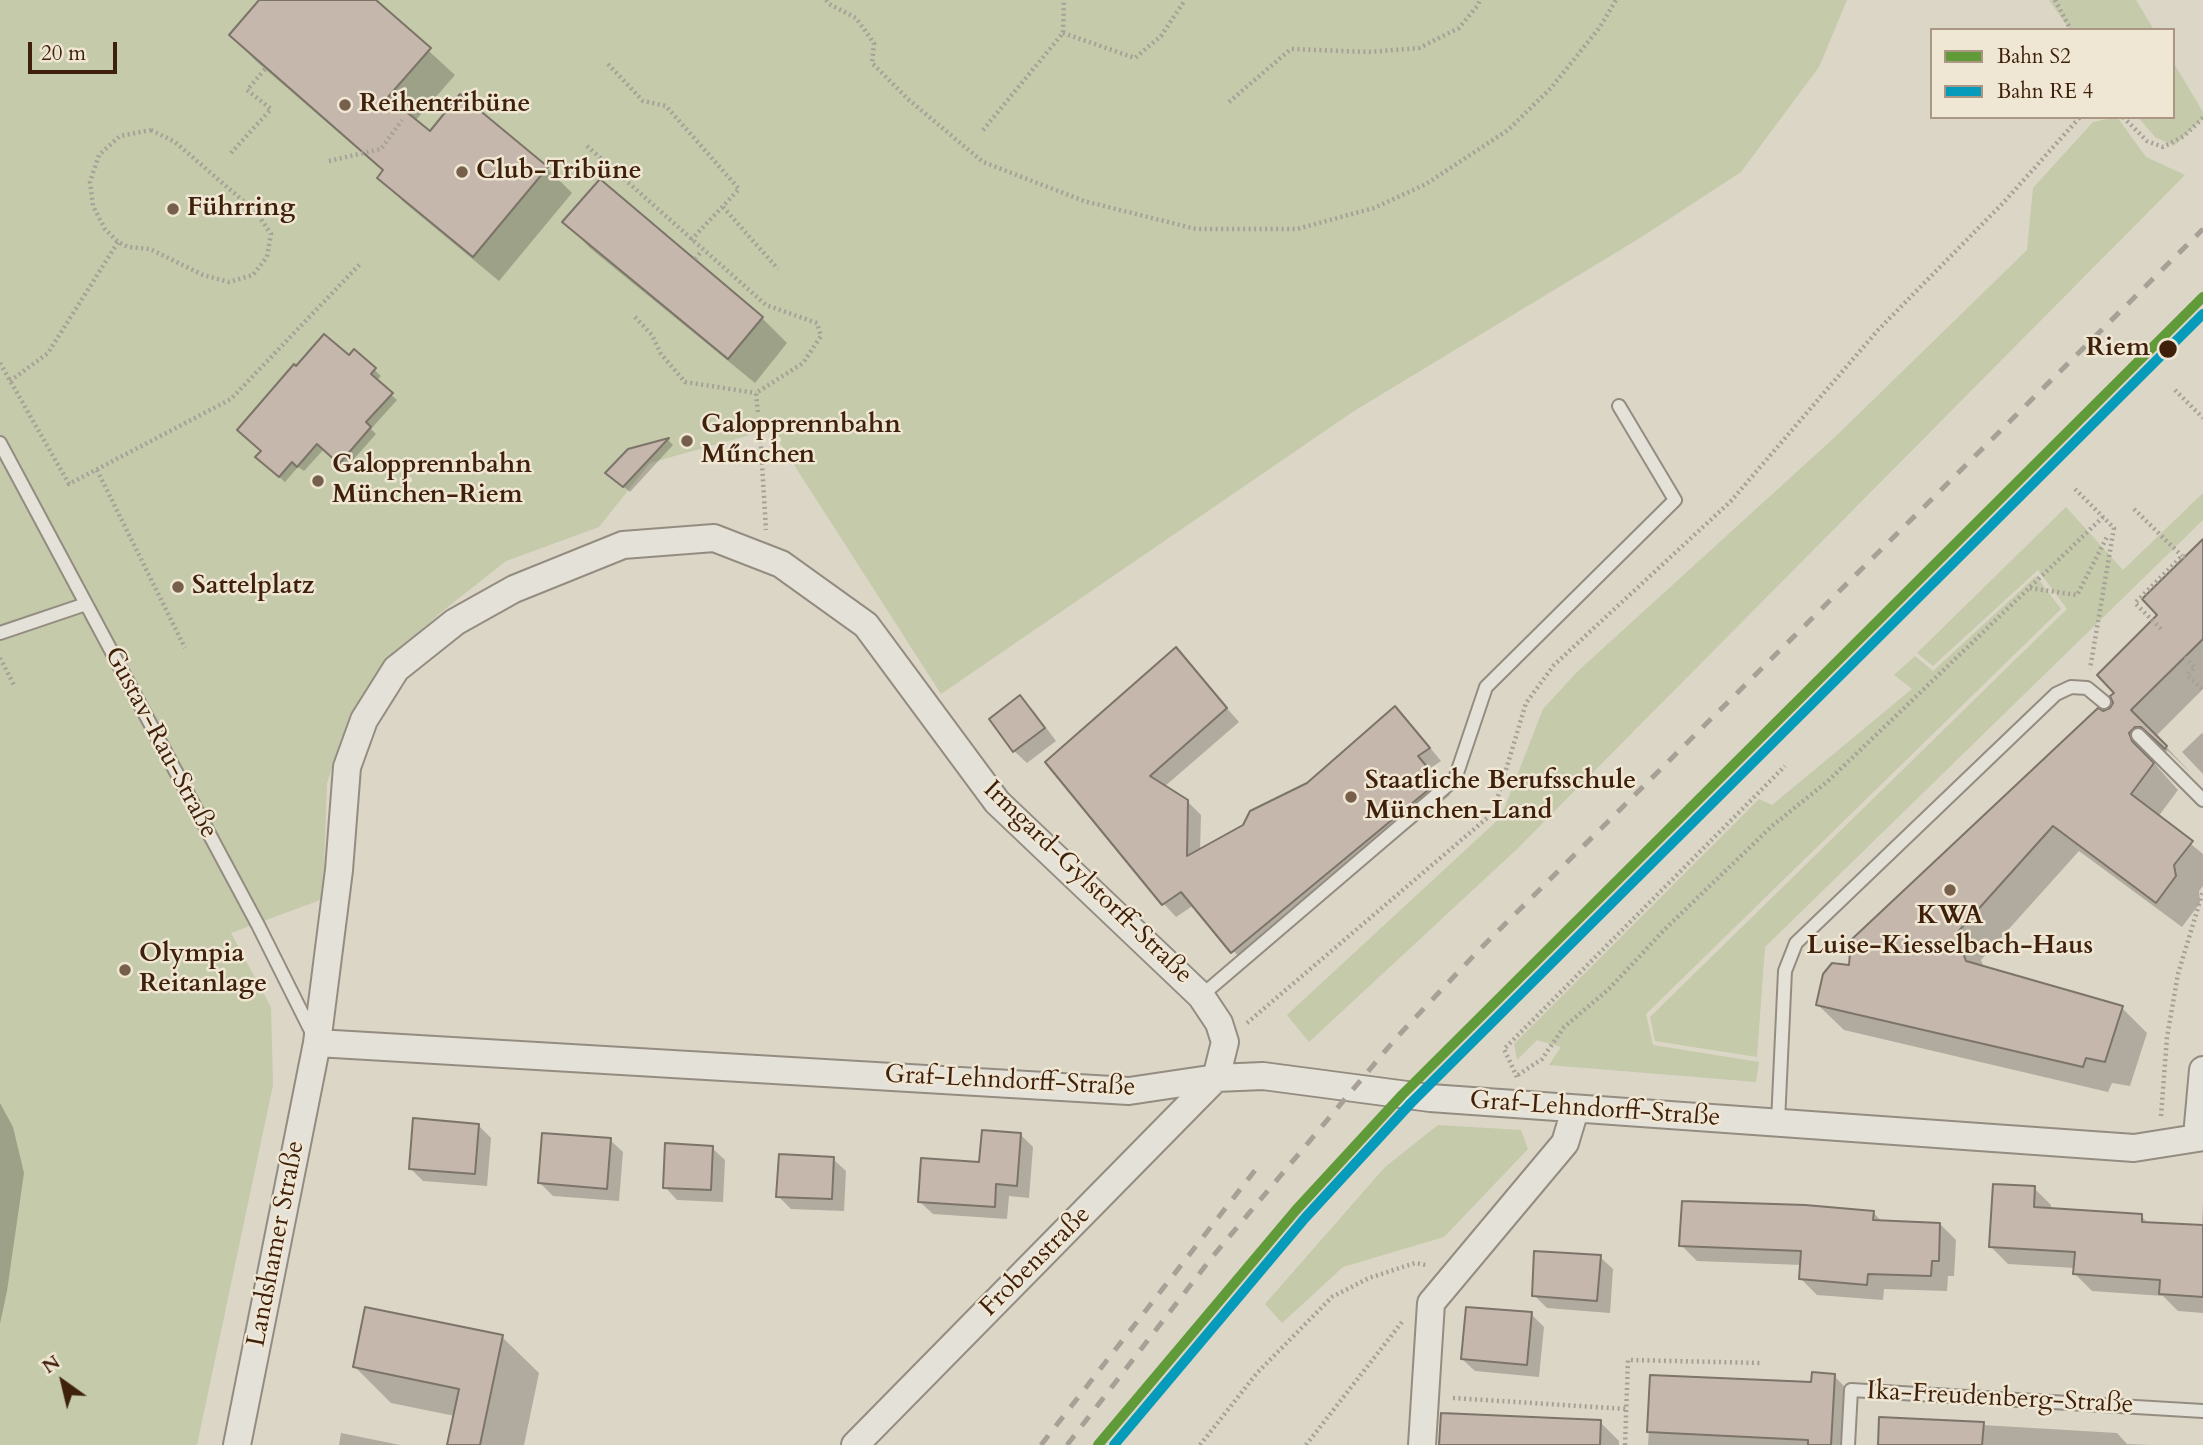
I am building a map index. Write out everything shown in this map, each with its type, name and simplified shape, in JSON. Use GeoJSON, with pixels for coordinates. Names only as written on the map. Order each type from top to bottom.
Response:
{"type":"FeatureCollection","features":[{"type":"Feature","properties":{"kind":"street","name":"Irmgard-Gylstorff-Straße"},"geometry":{"type":"LineString","coordinates":[[317,1043],[339,870],[347,767],[364,720],[396,670],[455,622],[514,589],[623,545],[714,538],[781,564],[866,625],[997,802],[1197,992],[1219,1024],[1225,1042]]}},
{"type":"Feature","properties":{"kind":"street"},"geometry":{"type":"LineString","coordinates":[[1216,1078],[1225,1042]]}},
{"type":"Feature","properties":{"kind":"street","name":"Graf-Lehndorff-Straße"},"geometry":{"type":"LineString","coordinates":[[317,1043],[1129,1091],[1216,1078],[1264,1076],[1430,1098],[2134,1148],[2200,1137]]}},
{"type":"Feature","properties":{"kind":"street","name":"Landshamer Straße"},"geometry":{"type":"LineString","coordinates":[[237,1445],[317,1043]]}},
{"type":"Feature","properties":{"kind":"street"},"geometry":{"type":"LineString","coordinates":[[2200,1137],[2203,1070]]}},
{"type":"Feature","properties":{"kind":"street","name":"Frobenstraße"},"geometry":{"type":"LineString","coordinates":[[855,1445],[1216,1078]]}},
{"type":"Feature","properties":{"kind":"street"},"geometry":{"type":"LineString","coordinates":[[1422,1445],[1431,1303],[1565,1143],[1575,1110]]}},
{"type":"Feature","properties":{"kind":"lane"},"geometry":{"type":"LineString","coordinates":[[1197,992],[1455,779],[1486,687],[1675,500],[1619,406]]}},
{"type":"Feature","properties":{"kind":"lane","name":"Gustav-Rau-Straße"},"geometry":{"type":"LineString","coordinates":[[0,443],[258,925],[317,1043]]}},
{"type":"Feature","properties":{"kind":"lane"},"geometry":{"type":"LineString","coordinates":[[0,633],[86,604]]}},
{"type":"Feature","properties":{"kind":"lane"},"geometry":{"type":"LineString","coordinates":[[1779,1122],[1785,971],[1796,943],[2056,694],[2071,687],[2087,688],[2104,702]]}},
{"type":"Feature","properties":{"kind":"lane"},"geometry":{"type":"LineString","coordinates":[[2138,735],[2203,800]]}},
{"type":"Feature","properties":{"kind":"lane","name":"Ika-Freudenberg-Straße"},"geometry":{"type":"LineString","coordinates":[[1847,1445],[1851,1390],[2203,1412]]}},
{"type":"Feature","properties":{"kind":"path"},"geometry":{"type":"LineString","coordinates":[[826,0],[856,18],[874,43],[872,62],[909,100],[983,162],[1084,201],[1196,229],[1297,229],[1374,208],[1426,184],[1508,130],[1550,88],[1600,27],[1616,0]]}},
{"type":"Feature","properties":{"kind":"path"},"geometry":{"type":"LineString","coordinates":[[983,130],[1063,33],[1064,0]]}},
{"type":"Feature","properties":{"kind":"path"},"geometry":{"type":"LineString","coordinates":[[1063,33],[1135,58],[1161,36],[1185,0]]}},
{"type":"Feature","properties":{"kind":"path"},"geometry":{"type":"LineString","coordinates":[[1229,102],[1291,49],[1369,52],[1419,48],[1459,28],[1479,5],[1480,0]]}},
{"type":"Feature","properties":{"kind":"path"},"geometry":{"type":"LineString","coordinates":[[2055,0],[2070,28]]}},
{"type":"Feature","properties":{"kind":"path"},"geometry":{"type":"LineString","coordinates":[[608,64],[643,101],[666,106],[739,189],[691,240]]}},
{"type":"Feature","properties":{"kind":"path"},"geometry":{"type":"LineString","coordinates":[[231,153],[271,109],[247,90],[266,68]]}},
{"type":"Feature","properties":{"kind":"path"},"geometry":{"type":"LineString","coordinates":[[2125,119],[2147,141],[2164,147],[2184,136],[2203,118]]}},
{"type":"Feature","properties":{"kind":"path"},"geometry":{"type":"LineString","coordinates":[[1225,1042],[1493,813],[1527,703],[1554,665],[1731,501],[1878,330],[2004,202],[2078,119]]}},
{"type":"Feature","properties":{"kind":"path"},"geometry":{"type":"LineString","coordinates":[[329,161],[381,149],[401,120]]}},
{"type":"Feature","properties":{"kind":"path"},"geometry":{"type":"LineString","coordinates":[[151,130],[176,142],[256,212],[271,234],[267,257],[253,275],[229,282],[203,275],[150,249],[128,247],[118,242],[105,229],[93,206],[90,182],[99,155],[120,136],[151,130]]}},
{"type":"Feature","properties":{"kind":"path"},"geometry":{"type":"LineString","coordinates":[[587,146],[702,251],[766,305],[817,323],[821,336],[803,363],[755,393],[685,382],[661,354],[652,335],[635,317]]}},
{"type":"Feature","properties":{"kind":"path"},"geometry":{"type":"LineString","coordinates":[[723,207],[778,269]]}},
{"type":"Feature","properties":{"kind":"path"},"geometry":{"type":"LineString","coordinates":[[10,380],[48,353],[118,242]]}},
{"type":"Feature","properties":{"kind":"path"},"geometry":{"type":"LineString","coordinates":[[695,259],[702,251]]}},
{"type":"Feature","properties":{"kind":"path"},"geometry":{"type":"LineString","coordinates":[[0,363],[69,484],[231,399],[360,264]]}},
{"type":"Feature","properties":{"kind":"path"},"geometry":{"type":"LineString","coordinates":[[2175,390],[2203,418]]}},
{"type":"Feature","properties":{"kind":"path"},"geometry":{"type":"LineString","coordinates":[[755,393],[758,413]]}},
{"type":"Feature","properties":{"kind":"path"},"geometry":{"type":"LineString","coordinates":[[760,429],[768,559]]}},
{"type":"Feature","properties":{"kind":"path"},"geometry":{"type":"LineString","coordinates":[[97,470],[184,648]]}},
{"type":"Feature","properties":{"kind":"path"},"geometry":{"type":"LineString","coordinates":[[2075,489],[2114,528],[2087,688]]}},
{"type":"Feature","properties":{"kind":"path"},"geometry":{"type":"LineString","coordinates":[[2134,509],[2183,557],[2135,603],[2161,629]]}},
{"type":"Feature","properties":{"kind":"path"},"geometry":{"type":"LineString","coordinates":[[1785,766],[1504,1049],[1517,1075],[1542,1059],[1564,1027],[1609,989],[1665,929],[1772,826],[1828,781],[2103,517]]}},
{"type":"Feature","properties":{"kind":"path"},"geometry":{"type":"LineString","coordinates":[[2029,588],[2077,595],[2108,535]]}},
{"type":"Feature","properties":{"kind":"path"},"geometry":{"type":"LineString","coordinates":[[2185,657],[2195,667],[2187,675],[2203,690]]}},
{"type":"Feature","properties":{"kind":"path"},"geometry":{"type":"LineString","coordinates":[[0,658],[14,685]]}},
{"type":"Feature","properties":{"kind":"path"},"geometry":{"type":"LineString","coordinates":[[2160,1145],[2167,1037],[2178,974],[2203,891]]}},
{"type":"Feature","properties":{"kind":"path"},"geometry":{"type":"LineString","coordinates":[[1200,1445],[1257,1373],[1332,1297],[1369,1278],[1415,1263],[1456,1271]]}},
{"type":"Feature","properties":{"kind":"path"},"geometry":{"type":"LineString","coordinates":[[1306,1445],[1408,1315],[1431,1303]]}},
{"type":"Feature","properties":{"kind":"path"},"geometry":{"type":"LineString","coordinates":[[1625,1445],[1628,1360],[1760,1363]]}},
{"type":"Feature","properties":{"kind":"path"},"geometry":{"type":"LineString","coordinates":[[1426,1396],[1627,1409]]}},
{"type":"Feature","properties":{"kind":"green space","name":"Galopprennbahn München-Riem"},"geometry":{"type":"Polygon","coordinates":[[[0,0],[1847,0],[1819,67],[1741,172],[1640,238],[1354,411],[941,694],[771,429],[650,463],[599,527],[506,561],[439,614],[390,659],[350,715],[327,783],[323,899],[231,933],[271,1007],[273,1085],[197,1445],[0,1445],[0,0]]]}},
{"type":"Feature","properties":{"kind":"green space"},"geometry":{"type":"Polygon","coordinates":[[[2049,0],[2136,0],[2153,28],[2069,28],[2049,0]]]}},
{"type":"Feature","properties":{"kind":"green space"},"geometry":{"type":"Polygon","coordinates":[[[2175,65],[2203,112],[2203,118],[2174,146],[2155,137],[2140,119],[2175,119],[2175,65]]]}},
{"type":"Feature","properties":{"kind":"green space"},"geometry":{"type":"Polygon","coordinates":[[[2118,119],[2146,157],[2185,175],[1516,850],[1309,1042],[1287,1015],[1501,817],[1543,709],[1577,672],[1835,437],[2027,250],[2033,188],[2093,122],[2118,119]]]}},
{"type":"Feature","properties":{"kind":"green space"},"geometry":{"type":"Polygon","coordinates":[[[2203,493],[2203,520],[1765,947],[1757,1057],[1655,1041],[1650,1017],[2067,609],[2038,570],[1933,666],[1917,653],[2066,507],[2123,570],[2203,493]]]}},
{"type":"Feature","properties":{"kind":"green space"},"geometry":{"type":"Polygon","coordinates":[[[2036,576],[2061,609],[1646,1014],[1653,1045],[1759,1062],[1756,1082],[1549,1065],[1561,1047],[1537,1040],[1517,1060],[1514,1044],[1759,799],[1772,805],[1912,689],[1894,675],[1915,656],[1933,671],[2036,576]]]}},
{"type":"Feature","properties":{"kind":"green space"},"geometry":{"type":"Polygon","coordinates":[[[1438,1125],[1521,1130],[1528,1149],[1444,1237],[1343,1267],[1282,1323],[1265,1304],[1385,1167],[1438,1125]]]}},
{"type":"Feature","properties":{"kind":"building"},"geometry":{"type":"Polygon","coordinates":[[[259,0],[376,0],[431,48],[388,97],[430,131],[460,94],[548,167],[473,257],[377,178],[383,170],[229,35],[259,0]]]}},
{"type":"Feature","properties":{"kind":"building"},"geometry":{"type":"Polygon","coordinates":[[[600,179],[763,317],[728,359],[562,222],[600,179]]]}},
{"type":"Feature","properties":{"kind":"building"},"geometry":{"type":"Polygon","coordinates":[[[324,334],[349,355],[354,349],[376,368],[371,374],[393,393],[366,422],[371,427],[339,464],[317,444],[297,467],[292,462],[279,477],[255,457],[261,451],[237,430],[324,334]]]}},
{"type":"Feature","properties":{"kind":"building"},"geometry":{"type":"Polygon","coordinates":[[[669,438],[623,487],[605,473],[628,449],[669,438]]]}},
{"type":"Feature","properties":{"kind":"building","name":"KWA Luise-Kiesselbach-Haus"},"geometry":{"type":"Polygon","coordinates":[[[2203,539],[2203,639],[2131,710],[2167,746],[2165,749],[2141,727],[2135,727],[2129,733],[2132,741],[2154,763],[2131,794],[2193,841],[2174,865],[2176,876],[2156,903],[2053,826],[1956,934],[1966,961],[2123,1006],[2105,1062],[2086,1058],[2083,1067],[1816,1005],[1823,974],[1832,963],[1849,965],[1851,940],[2098,708],[2103,711],[2110,708],[2113,703],[2110,696],[2114,693],[2097,675],[2157,615],[2142,599],[2203,539]]]}},
{"type":"Feature","properties":{"kind":"building","name":"Staatliche Berufsschule München-Land"},"geometry":{"type":"Polygon","coordinates":[[[1176,647],[1227,708],[1150,776],[1188,800],[1187,856],[1243,825],[1250,811],[1307,783],[1395,706],[1430,748],[1418,756],[1439,781],[1231,953],[1181,892],[1162,905],[1045,762],[1176,647]]]}},
{"type":"Feature","properties":{"kind":"building"},"geometry":{"type":"Polygon","coordinates":[[[1020,695],[1045,728],[1013,752],[989,719],[1020,695]]]}},
{"type":"Feature","properties":{"kind":"building"},"geometry":{"type":"Polygon","coordinates":[[[413,1118],[479,1124],[475,1174],[409,1169],[413,1118]]]}},
{"type":"Feature","properties":{"kind":"building"},"geometry":{"type":"Polygon","coordinates":[[[982,1130],[1021,1133],[1017,1186],[996,1184],[995,1207],[918,1202],[921,1158],[979,1162],[982,1130]]]}},
{"type":"Feature","properties":{"kind":"building"},"geometry":{"type":"Polygon","coordinates":[[[542,1133],[611,1138],[607,1189],[538,1183],[542,1133]]]}},
{"type":"Feature","properties":{"kind":"building"},"geometry":{"type":"Polygon","coordinates":[[[665,1143],[713,1146],[711,1190],[663,1188],[665,1143]]]}},
{"type":"Feature","properties":{"kind":"building"},"geometry":{"type":"Polygon","coordinates":[[[779,1154],[834,1157],[832,1199],[776,1197],[779,1154]]]}},
{"type":"Feature","properties":{"kind":"building"},"geometry":{"type":"Polygon","coordinates":[[[1993,1184],[2035,1186],[2034,1207],[2142,1214],[2142,1222],[2203,1225],[2203,1297],[2159,1294],[2160,1280],[2073,1274],[2075,1252],[1989,1247],[1993,1184]]]}},
{"type":"Feature","properties":{"kind":"building"},"geometry":{"type":"Polygon","coordinates":[[[1682,1201],[1805,1205],[1874,1211],[1873,1220],[1940,1223],[1939,1261],[1932,1261],[1931,1276],[1868,1274],[1867,1285],[1799,1279],[1801,1251],[1679,1246],[1682,1201]]]}},
{"type":"Feature","properties":{"kind":"building"},"geometry":{"type":"Polygon","coordinates":[[[1534,1251],[1601,1255],[1597,1301],[1532,1296],[1534,1251]]]}},
{"type":"Feature","properties":{"kind":"building"},"geometry":{"type":"Polygon","coordinates":[[[365,1307],[503,1335],[480,1445],[447,1445],[459,1389],[353,1367],[365,1307]]]}},
{"type":"Feature","properties":{"kind":"building"},"geometry":{"type":"Polygon","coordinates":[[[1466,1307],[1532,1312],[1527,1365],[1461,1359],[1466,1307]]]}},
{"type":"Feature","properties":{"kind":"building"},"geometry":{"type":"Polygon","coordinates":[[[1812,1372],[1835,1374],[1831,1445],[1808,1445],[1808,1440],[1647,1432],[1650,1375],[1811,1382],[1812,1372]]]}},
{"type":"Feature","properties":{"kind":"building"},"geometry":{"type":"Polygon","coordinates":[[[1441,1413],[1601,1420],[1600,1445],[1439,1445],[1441,1413]]]}},
{"type":"Feature","properties":{"kind":"building"},"geometry":{"type":"Polygon","coordinates":[[[1879,1417],[1984,1422],[1982,1445],[1878,1445],[1879,1417]]]}},
{"type":"Feature","properties":{"kind":"railway"},"geometry":{"type":"LineString","coordinates":[[1067,1445],[1213,1256],[1397,1037],[1479,950],[2203,229]]}},
{"type":"Feature","properties":{"kind":"railway"},"geometry":{"type":"LineString","coordinates":[[1041,1445],[1256,1169]]}},
{"type":"Feature","properties":{"kind":"rail line","name":"S2"},"geometry":{"type":"LineString","coordinates":[[1098,1445],[1296,1210],[1402,1095],[2203,297]]}},
{"type":"Feature","properties":{"kind":"transit line"},"geometry":{"type":"LineString","coordinates":[[1114,1445],[1305,1218],[1411,1103],[2203,314]]}},
{"type":"Feature","properties":{"kind":"place","name":"Reihentribüne"},"geometry":{"type":"Point","coordinates":[345,105]}},
{"type":"Feature","properties":{"kind":"place","name":"Club-Tribüne"},"geometry":{"type":"Point","coordinates":[462,172]}},
{"type":"Feature","properties":{"kind":"place","name":"Führring"},"geometry":{"type":"Point","coordinates":[173,209]}},
{"type":"Feature","properties":{"kind":"place","name":"Riem"},"geometry":{"type":"Point","coordinates":[2168,349]}},
{"type":"Feature","properties":{"kind":"place","name":"Galopprennbahn Műnchen"},"geometry":{"type":"Point","coordinates":[687,441]}},
{"type":"Feature","properties":{"kind":"place","name":"Galopprennbahn München-Riem"},"geometry":{"type":"Point","coordinates":[318,481]}},
{"type":"Feature","properties":{"kind":"place","name":"Sattelplatz"},"geometry":{"type":"Point","coordinates":[178,587]}},
{"type":"Feature","properties":{"kind":"place","name":"Staatliche Berufsschule München-Land"},"geometry":{"type":"Point","coordinates":[1351,797]}},
{"type":"Feature","properties":{"kind":"place","name":"KWA Luise-Kiesselbach-Haus"},"geometry":{"type":"Point","coordinates":[1950,890]}},
{"type":"Feature","properties":{"kind":"place","name":"Olympia Reitanlage"},"geometry":{"type":"Point","coordinates":[125,970]}}]}
